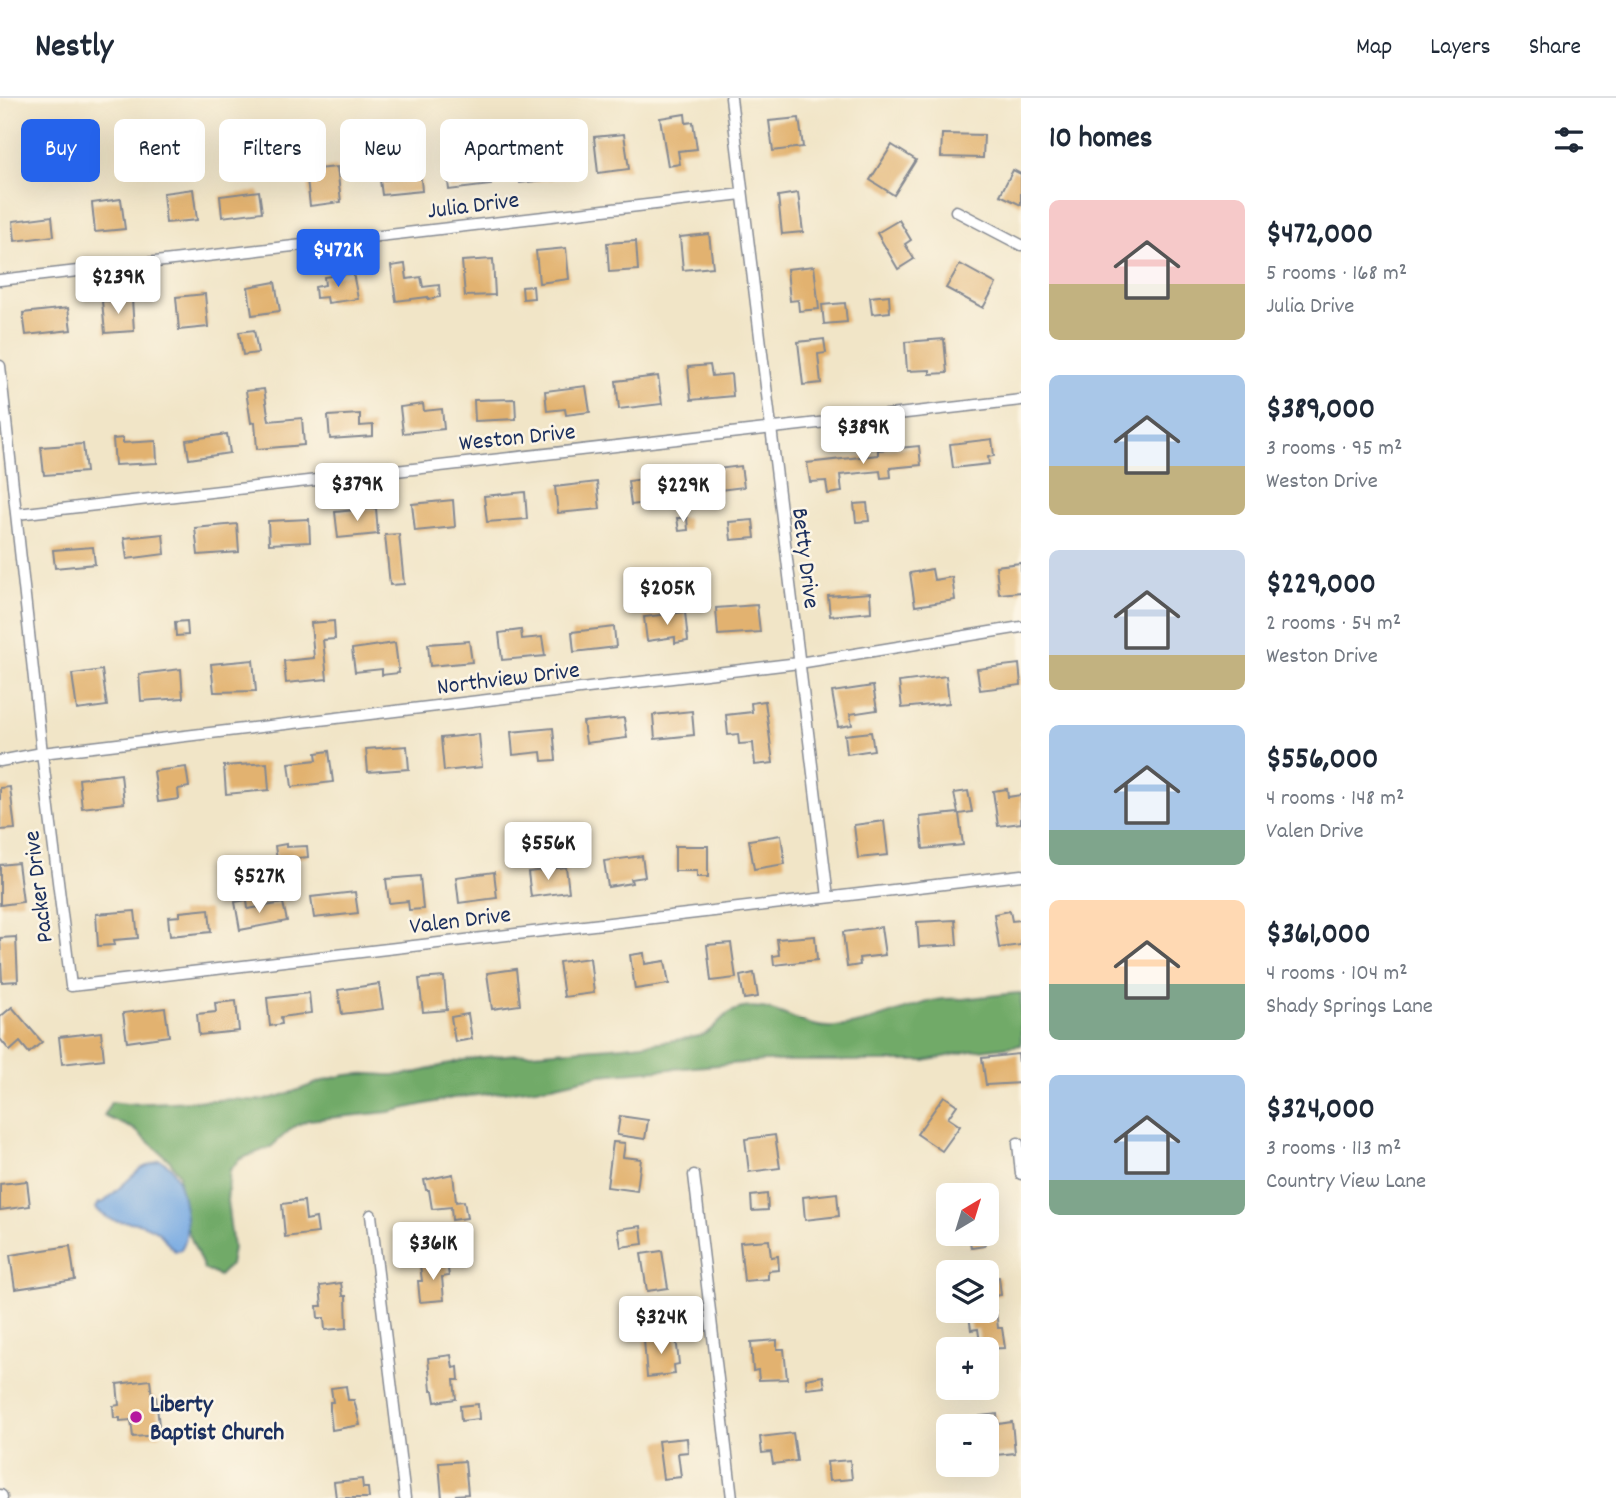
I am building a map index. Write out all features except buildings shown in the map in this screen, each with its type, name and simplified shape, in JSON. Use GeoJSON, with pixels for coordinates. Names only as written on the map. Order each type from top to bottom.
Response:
{"type":"FeatureCollection","features":[{"type":"Feature","properties":{"kind":"street","name":"Betty Drive"},"geometry":{"type":"LineString","coordinates":[[731,98],[828,897]]}},
{"type":"Feature","properties":{"kind":"street","name":"Julia Drive"},"geometry":{"type":"LineString","coordinates":[[0,279],[742,194]]}},
{"type":"Feature","properties":{"kind":"street"},"geometry":{"type":"LineString","coordinates":[[956,211],[1021,246]]}},
{"type":"Feature","properties":{"kind":"street","name":"Packer Drive"},"geometry":{"type":"LineString","coordinates":[[0,366],[42,753],[71,986]]}},
{"type":"Feature","properties":{"kind":"street","name":"Weston Drive"},"geometry":{"type":"LineString","coordinates":[[17,514],[1021,400]]}},
{"type":"Feature","properties":{"kind":"street","name":"Northview Drive"},"geometry":{"type":"LineString","coordinates":[[0,761],[42,753],[799,663],[1021,628]]}},
{"type":"Feature","properties":{"kind":"street","name":"Valen Drive"},"geometry":{"type":"LineString","coordinates":[[71,986],[1021,874]]}},
{"type":"Feature","properties":{"kind":"street"},"geometry":{"type":"LineString","coordinates":[[1017,1143],[1021,1174]]}},
{"type":"Feature","properties":{"kind":"street"},"geometry":{"type":"LineString","coordinates":[[694,1175],[732,1498]]}},
{"type":"Feature","properties":{"kind":"street"},"geometry":{"type":"LineString","coordinates":[[371,1215],[405,1498]]}},
{"type":"Feature","properties":{"kind":"green space"},"geometry":{"type":"Polygon","coordinates":[[[1021,993],[1021,1045],[971,1051],[925,1061],[765,1061],[600,1075],[552,1086],[453,1098],[389,1112],[308,1120],[293,1127],[271,1147],[240,1159],[230,1170],[227,1201],[233,1248],[230,1265],[219,1276],[204,1269],[184,1222],[180,1207],[179,1174],[170,1161],[134,1129],[104,1116],[111,1102],[127,1104],[269,1099],[343,1076],[401,1075],[469,1059],[671,1041],[705,1034],[728,1014],[743,1008],[767,1009],[811,1024],[835,1027],[861,1023],[940,999],[1021,993]]]}},
{"type":"Feature","properties":{"kind":"water"},"geometry":{"type":"Polygon","coordinates":[[[160,1160],[173,1170],[185,1210],[184,1243],[180,1250],[175,1251],[153,1229],[140,1224],[115,1221],[96,1208],[140,1169],[160,1160]]]}},
{"type":"Feature","properties":{"kind":"place","name":"Liberty Baptist Church"},"geometry":{"type":"Point","coordinates":[136,1417]}}]}
